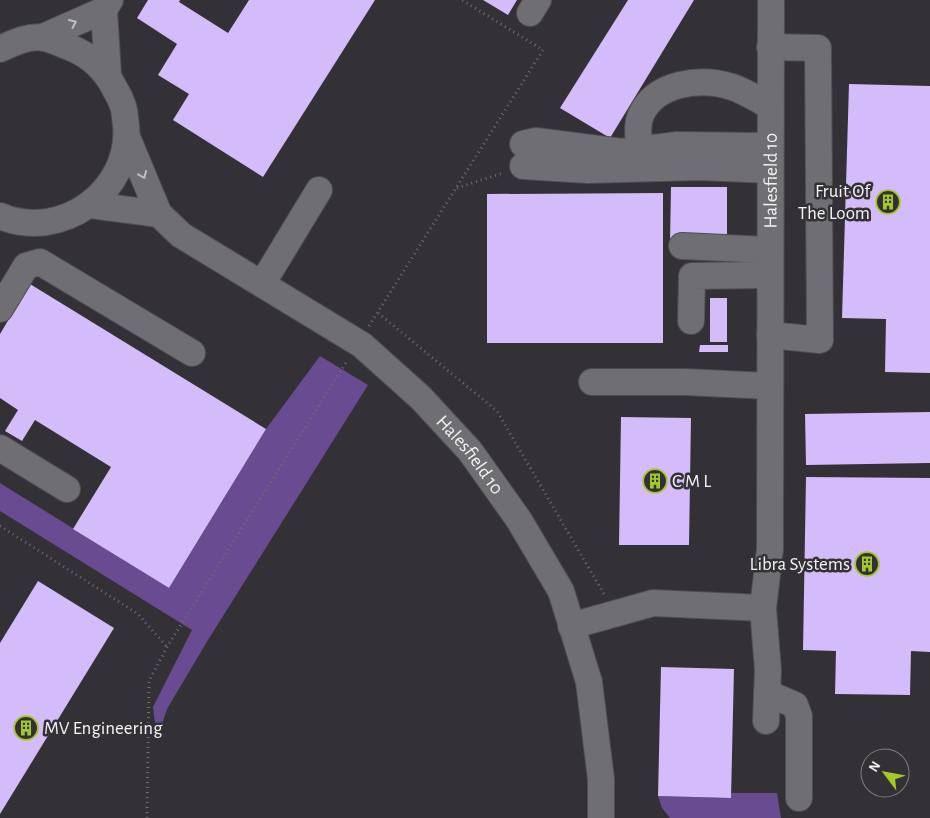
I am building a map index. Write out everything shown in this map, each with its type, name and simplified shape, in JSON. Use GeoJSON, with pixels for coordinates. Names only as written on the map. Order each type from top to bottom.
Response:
{"type":"FeatureCollection","features":[{"type":"Feature","properties":{"kind":"street","name":"Halesfield 10"},"geometry":{"type":"LineString","coordinates":[[766,721],[768,670],[763,608],[770,549],[771,0]]}},
{"type":"Feature","properties":{"kind":"street"},"geometry":{"type":"LineString","coordinates":[[0,49],[18,40],[42,37],[107,5],[108,74]]}},
{"type":"Feature","properties":{"kind":"street"},"geometry":{"type":"LineString","coordinates":[[2,219],[42,223],[71,216],[90,204],[109,186],[122,161],[127,137],[124,107],[108,74],[82,52],[42,37]]}},
{"type":"Feature","properties":{"kind":"street"},"geometry":{"type":"LineString","coordinates":[[770,48],[818,48],[820,340],[770,335]]}},
{"type":"Feature","properties":{"kind":"street"},"geometry":{"type":"LineString","coordinates":[[639,150],[638,129],[640,116],[655,96],[668,88],[711,82],[734,87],[770,106]]}},
{"type":"Feature","properties":{"kind":"street","name":"Halesfield 10"},"geometry":{"type":"LineString","coordinates":[[127,137],[159,214],[181,235],[362,345],[421,398],[470,451],[519,520],[560,592],[589,682],[601,779],[601,818]]}},
{"type":"Feature","properties":{"kind":"street"},"geometry":{"type":"LineString","coordinates":[[536,141],[622,152],[677,145],[770,158],[700,167],[588,170],[523,155],[536,141]]}},
{"type":"Feature","properties":{"kind":"street"},"geometry":{"type":"LineString","coordinates":[[262,284],[319,190]]}},
{"type":"Feature","properties":{"kind":"street"},"geometry":{"type":"LineString","coordinates":[[90,204],[159,214]]}},
{"type":"Feature","properties":{"kind":"street"},"geometry":{"type":"LineString","coordinates":[[682,246],[770,262]]}},
{"type":"Feature","properties":{"kind":"street"},"geometry":{"type":"LineString","coordinates":[[0,309],[26,266],[40,262],[192,353]]}},
{"type":"Feature","properties":{"kind":"street"},"geometry":{"type":"LineString","coordinates":[[691,321],[692,276],[770,262]]}},
{"type":"Feature","properties":{"kind":"street"},"geometry":{"type":"LineString","coordinates":[[592,382],[685,382],[770,386]]}},
{"type":"Feature","properties":{"kind":"street"},"geometry":{"type":"LineString","coordinates":[[0,448],[67,489]]}},
{"type":"Feature","properties":{"kind":"street"},"geometry":{"type":"LineString","coordinates":[[571,626],[653,603],[763,608]]}},
{"type":"Feature","properties":{"kind":"street"},"geometry":{"type":"LineString","coordinates":[[767,693],[794,705],[799,716],[799,798]]}},
{"type":"Feature","properties":{"kind":"path"},"geometry":{"type":"LineString","coordinates":[[368,329],[543,50],[462,0]]}},
{"type":"Feature","properties":{"kind":"path"},"geometry":{"type":"LineString","coordinates":[[456,189],[523,155]]}},
{"type":"Feature","properties":{"kind":"path"},"geometry":{"type":"LineString","coordinates":[[378,313],[497,411],[616,613]]}},
{"type":"Feature","properties":{"kind":"path"},"geometry":{"type":"LineString","coordinates":[[148,818],[149,680],[167,647],[350,357]]}},
{"type":"Feature","properties":{"kind":"path"},"geometry":{"type":"LineString","coordinates":[[0,526],[138,614],[167,647]]}},
{"type":"Feature","properties":{"kind":"shaded area"},"geometry":{"type":"Polygon","coordinates":[[[320,356],[368,385],[208,640],[167,709],[157,739],[153,707],[192,630],[0,511],[0,483],[169,588],[266,429],[320,356]]]}},
{"type":"Feature","properties":{"kind":"shaded area"},"geometry":{"type":"Polygon","coordinates":[[[731,793],[777,793],[781,818],[670,818],[662,808],[658,796],[730,798],[731,793]]]}},
{"type":"Feature","properties":{"kind":"building"},"geometry":{"type":"Polygon","coordinates":[[[148,0],[180,0],[179,2],[228,33],[249,0],[375,0],[263,177],[173,120],[189,94],[158,75],[177,44],[137,18],[148,0]]]}},
{"type":"Feature","properties":{"kind":"building"},"geometry":{"type":"Polygon","coordinates":[[[483,0],[517,0],[508,15],[483,0]]]}},
{"type":"Feature","properties":{"kind":"building"},"geometry":{"type":"Polygon","coordinates":[[[628,0],[694,0],[610,138],[560,108],[628,0]]]}},
{"type":"Feature","properties":{"kind":"building","name":"Fruit Of The Loom"},"geometry":{"type":"Polygon","coordinates":[[[849,84],[930,86],[930,373],[885,372],[886,319],[842,318],[849,84]]]}},
{"type":"Feature","properties":{"kind":"building"},"geometry":{"type":"Polygon","coordinates":[[[671,187],[727,187],[727,242],[670,242],[671,187]]]}},
{"type":"Feature","properties":{"kind":"building"},"geometry":{"type":"Polygon","coordinates":[[[663,193],[663,343],[487,343],[487,194],[663,193]]]}},
{"type":"Feature","properties":{"kind":"building"},"geometry":{"type":"Polygon","coordinates":[[[30,284],[266,429],[169,588],[73,529],[111,467],[35,420],[22,441],[5,431],[18,410],[0,398],[0,334],[30,284]]]}},
{"type":"Feature","properties":{"kind":"building"},"geometry":{"type":"Polygon","coordinates":[[[710,298],[727,298],[727,342],[710,342],[710,298]]]}},
{"type":"Feature","properties":{"kind":"building"},"geometry":{"type":"Polygon","coordinates":[[[700,345],[728,345],[728,352],[699,352],[700,345]]]}},
{"type":"Feature","properties":{"kind":"building"},"geometry":{"type":"Polygon","coordinates":[[[930,412],[930,463],[806,465],[805,414],[930,412]]]}},
{"type":"Feature","properties":{"kind":"building","name":"C M L"},"geometry":{"type":"Polygon","coordinates":[[[621,417],[691,418],[689,545],[619,545],[621,417]]]}},
{"type":"Feature","properties":{"kind":"building","name":"Libra Systems"},"geometry":{"type":"Polygon","coordinates":[[[806,477],[930,478],[930,652],[911,651],[910,695],[835,694],[836,651],[803,650],[806,477]]]}},
{"type":"Feature","properties":{"kind":"building","name":"MV Engineering"},"geometry":{"type":"Polygon","coordinates":[[[38,581],[114,628],[0,814],[0,643],[38,581]]]}},
{"type":"Feature","properties":{"kind":"building"},"geometry":{"type":"Polygon","coordinates":[[[661,667],[734,669],[731,798],[658,796],[661,667]]]}},
{"type":"Feature","properties":{"kind":"place","name":"Fruit Of The Loom"},"geometry":{"type":"Point","coordinates":[888,202]}},
{"type":"Feature","properties":{"kind":"place","name":"C M L"},"geometry":{"type":"Point","coordinates":[655,481]}},
{"type":"Feature","properties":{"kind":"place","name":"Libra Systems"},"geometry":{"type":"Point","coordinates":[867,564]}},
{"type":"Feature","properties":{"kind":"place","name":"MV Engineering"},"geometry":{"type":"Point","coordinates":[26,728]}}]}
